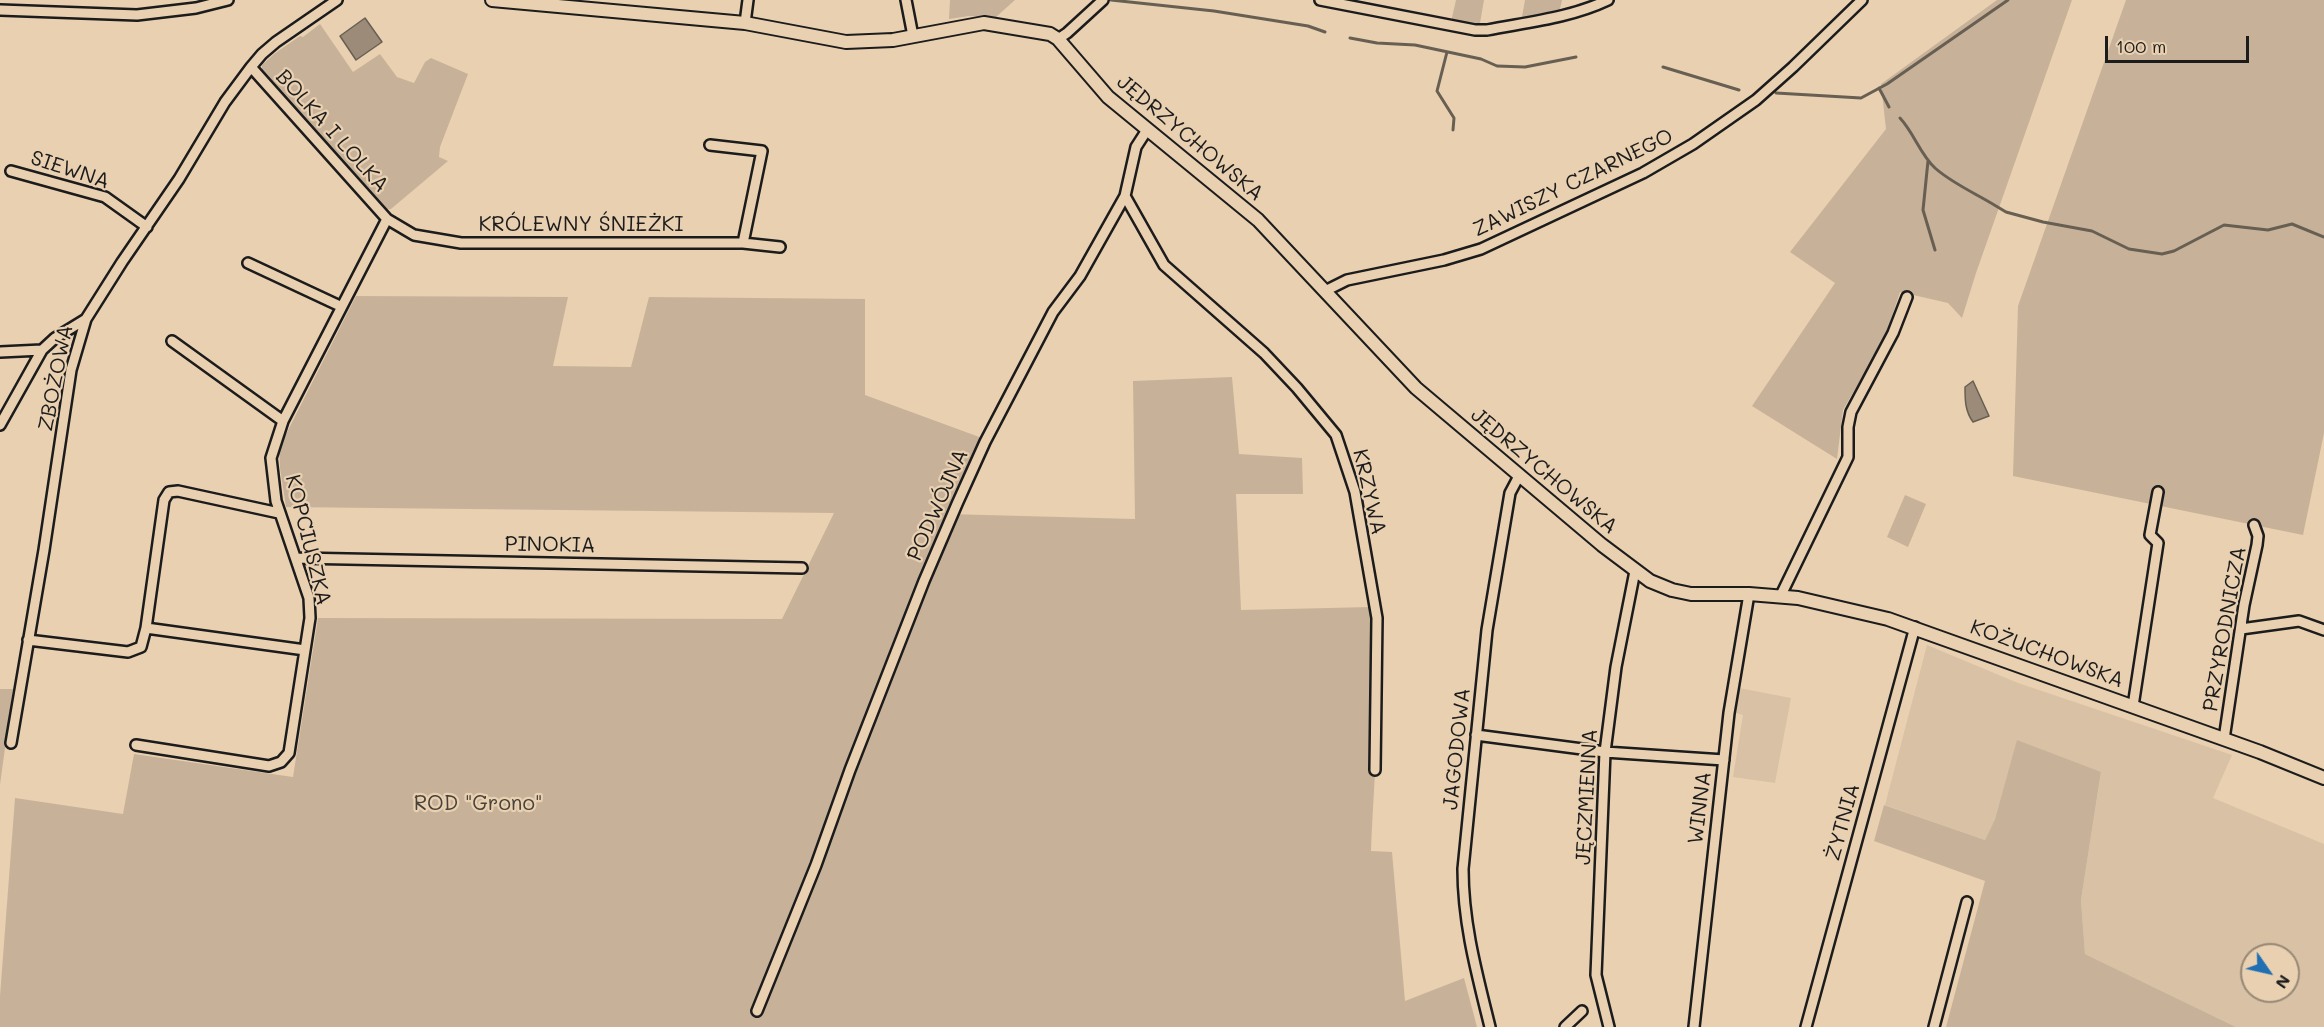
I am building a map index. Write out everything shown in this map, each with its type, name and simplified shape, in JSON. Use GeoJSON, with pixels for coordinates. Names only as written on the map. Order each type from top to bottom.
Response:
{"type":"FeatureCollection","features":[{"type":"Feature","properties":{"kind":"main road"},"geometry":{"type":"LineString","coordinates":[[492,0],[745,23],[840,42],[865,42],[913,36],[984,23],[1042,31],[1058,39]]}},
{"type":"Feature","properties":{"kind":"main road","name":"JĘDRZYCHOWSKA"},"geometry":{"type":"LineString","coordinates":[[1058,39],[1102,91],[1258,219],[1403,375],[1519,476],[1635,571],[1662,587],[1682,593],[1749,594]]}},
{"type":"Feature","properties":{"kind":"main road","name":"KOŻUCHOWSKA"},"geometry":{"type":"LineString","coordinates":[[1749,594],[1781,595],[1828,603],[1915,627],[2224,739],[2324,778]]}},
{"type":"Feature","properties":{"kind":"street"},"geometry":{"type":"LineString","coordinates":[[0,10],[137,15],[196,8],[228,0]]}},
{"type":"Feature","properties":{"kind":"street","name":"ZBOŻOWA"},"geometry":{"type":"LineString","coordinates":[[11,743],[44,550],[71,370],[86,319],[179,179],[225,102],[251,67],[276,42],[336,0]]}},
{"type":"Feature","properties":{"kind":"street"},"geometry":{"type":"LineString","coordinates":[[745,23],[748,0]]}},
{"type":"Feature","properties":{"kind":"street"},"geometry":{"type":"LineString","coordinates":[[906,0],[913,36]]}},
{"type":"Feature","properties":{"kind":"street"},"geometry":{"type":"LineString","coordinates":[[1058,39],[1068,33],[1102,0]]}},
{"type":"Feature","properties":{"kind":"street"},"geometry":{"type":"LineString","coordinates":[[1320,0],[1475,30],[1487,30],[1561,16],[1587,10],[1608,0]]}},
{"type":"Feature","properties":{"kind":"street","name":"ZAWISZY CZARNEGO"},"geometry":{"type":"LineString","coordinates":[[1325,291],[1347,280],[1444,260],[1480,249],[1643,173],[1693,144],[1756,100],[1862,0]]}},
{"type":"Feature","properties":{"kind":"street","name":"BOLKA I LOLKA"},"geometry":{"type":"LineString","coordinates":[[251,67],[387,219]]}},
{"type":"Feature","properties":{"kind":"street","name":"PODWÓJNA"},"geometry":{"type":"LineString","coordinates":[[757,1011],[891,664],[957,504],[1053,312],[1080,276],[1125,196],[1136,147],[1147,130]]}},
{"type":"Feature","properties":{"kind":"street"},"geometry":{"type":"LineString","coordinates":[[710,145],[762,151],[742,243]]}},
{"type":"Feature","properties":{"kind":"street","name":"SIEWNA"},"geometry":{"type":"LineString","coordinates":[[11,171],[105,197],[147,227]]}},
{"type":"Feature","properties":{"kind":"street","name":"KRZYWA"},"geometry":{"type":"LineString","coordinates":[[1125,196],[1164,265],[1264,353],[1298,388],[1336,435],[1355,492],[1377,618],[1375,770]]}},
{"type":"Feature","properties":{"kind":"street","name":"KRÓLEWNY ŚNIEŻKI"},"geometry":{"type":"LineString","coordinates":[[387,219],[414,235],[461,243],[742,243],[780,247]]}},
{"type":"Feature","properties":{"kind":"street","name":"KOPCIUSZKA"},"geometry":{"type":"LineString","coordinates":[[136,745],[269,766],[281,762],[289,753],[310,618],[309,598],[297,558],[279,513],[271,458],[283,421],[340,306],[387,219]]}},
{"type":"Feature","properties":{"kind":"street"},"geometry":{"type":"LineString","coordinates":[[248,263],[340,306]]}},
{"type":"Feature","properties":{"kind":"street"},"geometry":{"type":"LineString","coordinates":[[1781,595],[1848,457],[1848,427],[1851,412],[1893,333],[1907,297]]}},
{"type":"Feature","properties":{"kind":"street"},"geometry":{"type":"LineString","coordinates":[[0,426],[42,350],[55,338],[86,319]]}},
{"type":"Feature","properties":{"kind":"street"},"geometry":{"type":"LineString","coordinates":[[172,340],[283,421]]}},
{"type":"Feature","properties":{"kind":"street"},"geometry":{"type":"LineString","coordinates":[[0,352],[42,350]]}},
{"type":"Feature","properties":{"kind":"street","name":"JAGODOWA"},"geometry":{"type":"LineString","coordinates":[[1490,1027],[1468,941],[1463,869],[1493,596],[1510,493],[1519,476]]}},
{"type":"Feature","properties":{"kind":"street"},"geometry":{"type":"LineString","coordinates":[[28,640],[128,652],[136,651],[141,647],[146,628],[166,495],[173,491],[279,513]]}},
{"type":"Feature","properties":{"kind":"street"},"geometry":{"type":"LineString","coordinates":[[2133,706],[2158,543],[2150,535],[2158,492]]}},
{"type":"Feature","properties":{"kind":"street","name":"PRZYRODNICZA"},"geometry":{"type":"LineString","coordinates":[[2224,739],[2247,587],[2258,536],[2254,525]]}},
{"type":"Feature","properties":{"kind":"street","name":"PINOKIA"},"geometry":{"type":"LineString","coordinates":[[297,558],[802,568]]}},
{"type":"Feature","properties":{"kind":"street","name":"JĘCZMIENNA"},"geometry":{"type":"LineString","coordinates":[[1609,1027],[1596,975],[1605,752],[1616,667],[1635,571]]}},
{"type":"Feature","properties":{"kind":"street","name":"WINNA"},"geometry":{"type":"LineString","coordinates":[[1694,1027],[1732,690],[1749,594]]}},
{"type":"Feature","properties":{"kind":"street"},"geometry":{"type":"LineString","coordinates":[[2241,629],[2300,621],[2324,630]]}},
{"type":"Feature","properties":{"kind":"street","name":"ŻYTNIA"},"geometry":{"type":"LineString","coordinates":[[1806,1027],[1915,627]]}},
{"type":"Feature","properties":{"kind":"street"},"geometry":{"type":"LineString","coordinates":[[146,628],[305,650]]}},
{"type":"Feature","properties":{"kind":"street"},"geometry":{"type":"LineString","coordinates":[[1476,735],[1605,752],[1724,760]]}},
{"type":"Feature","properties":{"kind":"street"},"geometry":{"type":"LineString","coordinates":[[1934,1027],[1967,902]]}},
{"type":"Feature","properties":{"kind":"street"},"geometry":{"type":"LineString","coordinates":[[1565,1027],[1582,1011]]}},
{"type":"Feature","properties":{"kind":"shaded area"},"geometry":{"type":"Polygon","coordinates":[[[365,18],[382,42],[356,60],[340,36],[365,18]]]}},
{"type":"Feature","properties":{"kind":"shaded area"},"geometry":{"type":"Polygon","coordinates":[[[1973,381],[1989,416],[1973,422],[1967,410],[1965,387],[1973,381]]]}},
{"type":"Feature","properties":{"kind":"shaded area"},"geometry":{"type":"Polygon","coordinates":[[[1927,645],[2018,683],[2232,755],[2213,798],[2324,844],[2324,1027],[2236,1027],[2085,954],[2081,900],[2101,773],[2018,741],[1995,819],[1985,840],[1885,805],[1927,645]]]}},
{"type":"Feature","properties":{"kind":"shaded area"},"geometry":{"type":"Polygon","coordinates":[[[1739,688],[1791,698],[1775,783],[1733,777],[1743,715],[1736,713],[1739,688]]]}},
{"type":"Feature","properties":{"kind":"green space"},"geometry":{"type":"Polygon","coordinates":[[[950,0],[1015,0],[996,17],[969,16],[949,19],[950,0]]]}},
{"type":"Feature","properties":{"kind":"green space"},"geometry":{"type":"Polygon","coordinates":[[[1456,0],[1484,0],[1480,23],[1451,22],[1456,0]]]}},
{"type":"Feature","properties":{"kind":"green space"},"geometry":{"type":"Polygon","coordinates":[[[1525,0],[1562,0],[1559,13],[1522,17],[1525,0]]]}},
{"type":"Feature","properties":{"kind":"green space"},"geometry":{"type":"Polygon","coordinates":[[[1997,0],[2072,0],[1962,318],[1948,303],[1900,292],[1885,337],[1843,410],[1837,459],[1752,406],[1835,283],[1790,252],[1886,129],[1881,84],[1997,0]]]}},
{"type":"Feature","properties":{"kind":"green space"},"geometry":{"type":"Polygon","coordinates":[[[2126,0],[2324,0],[2324,433],[2303,535],[2013,476],[2018,306],[2126,0]]]}},
{"type":"Feature","properties":{"kind":"green space"},"geometry":{"type":"Polygon","coordinates":[[[320,24],[353,72],[380,54],[397,77],[414,83],[425,62],[431,58],[468,74],[440,147],[439,157],[448,161],[391,209],[383,210],[262,72],[262,65],[274,54],[320,24]]]}},
{"type":"Feature","properties":{"kind":"green space","name":"ROD \"Grono\""},"geometry":{"type":"Polygon","coordinates":[[[356,296],[568,297],[553,366],[631,367],[649,297],[865,299],[865,395],[982,438],[948,514],[1135,519],[1133,381],[1232,377],[1239,454],[1302,458],[1303,494],[1236,494],[1241,610],[1372,607],[1376,637],[1378,698],[1371,851],[1392,852],[1405,1001],[1464,978],[1477,1027],[0,1027],[0,996],[15,798],[123,814],[134,754],[293,777],[318,618],[782,619],[834,513],[286,507],[279,448],[356,296]]]}},
{"type":"Feature","properties":{"kind":"green space"},"geometry":{"type":"Polygon","coordinates":[[[1905,495],[1926,504],[1908,547],[1887,537],[1905,495]]]}},
{"type":"Feature","properties":{"kind":"green space"},"geometry":{"type":"Polygon","coordinates":[[[0,689],[13,689],[0,785],[0,689]]]}},
{"type":"Feature","properties":{"kind":"green space"},"geometry":{"type":"Polygon","coordinates":[[[2017,740],[2101,772],[2081,900],[2085,954],[2236,1027],[1946,1027],[1985,881],[1874,841],[1884,805],[1985,840],[1995,819],[2017,740]]]}},
{"type":"Feature","properties":{"kind":"waterway"},"geometry":{"type":"LineString","coordinates":[[1111,0],[1214,11],[1308,26],[1325,32]]}},
{"type":"Feature","properties":{"kind":"waterway"},"geometry":{"type":"LineString","coordinates":[[1776,93],[1861,98],[1887,84],[2008,0]]}},
{"type":"Feature","properties":{"kind":"waterway"},"geometry":{"type":"LineString","coordinates":[[1350,38],[1377,43],[1415,45],[1481,59],[1497,66],[1525,67],[1576,57]]}},
{"type":"Feature","properties":{"kind":"waterway"},"geometry":{"type":"LineString","coordinates":[[1447,52],[1437,91],[1454,118],[1453,130]]}},
{"type":"Feature","properties":{"kind":"waterway"},"geometry":{"type":"LineString","coordinates":[[1663,67],[1739,90]]}},
{"type":"Feature","properties":{"kind":"waterway"},"geometry":{"type":"LineString","coordinates":[[1879,88],[1889,107]]}},
{"type":"Feature","properties":{"kind":"waterway"},"geometry":{"type":"LineString","coordinates":[[1900,118],[1935,168],[1957,184],[2006,212],[2092,231],[2129,249],[2162,254],[2174,251],[2224,225],[2268,230],[2292,224],[2324,237]]}},
{"type":"Feature","properties":{"kind":"waterway"},"geometry":{"type":"LineString","coordinates":[[1928,161],[1923,210],[1935,250]]}}]}
